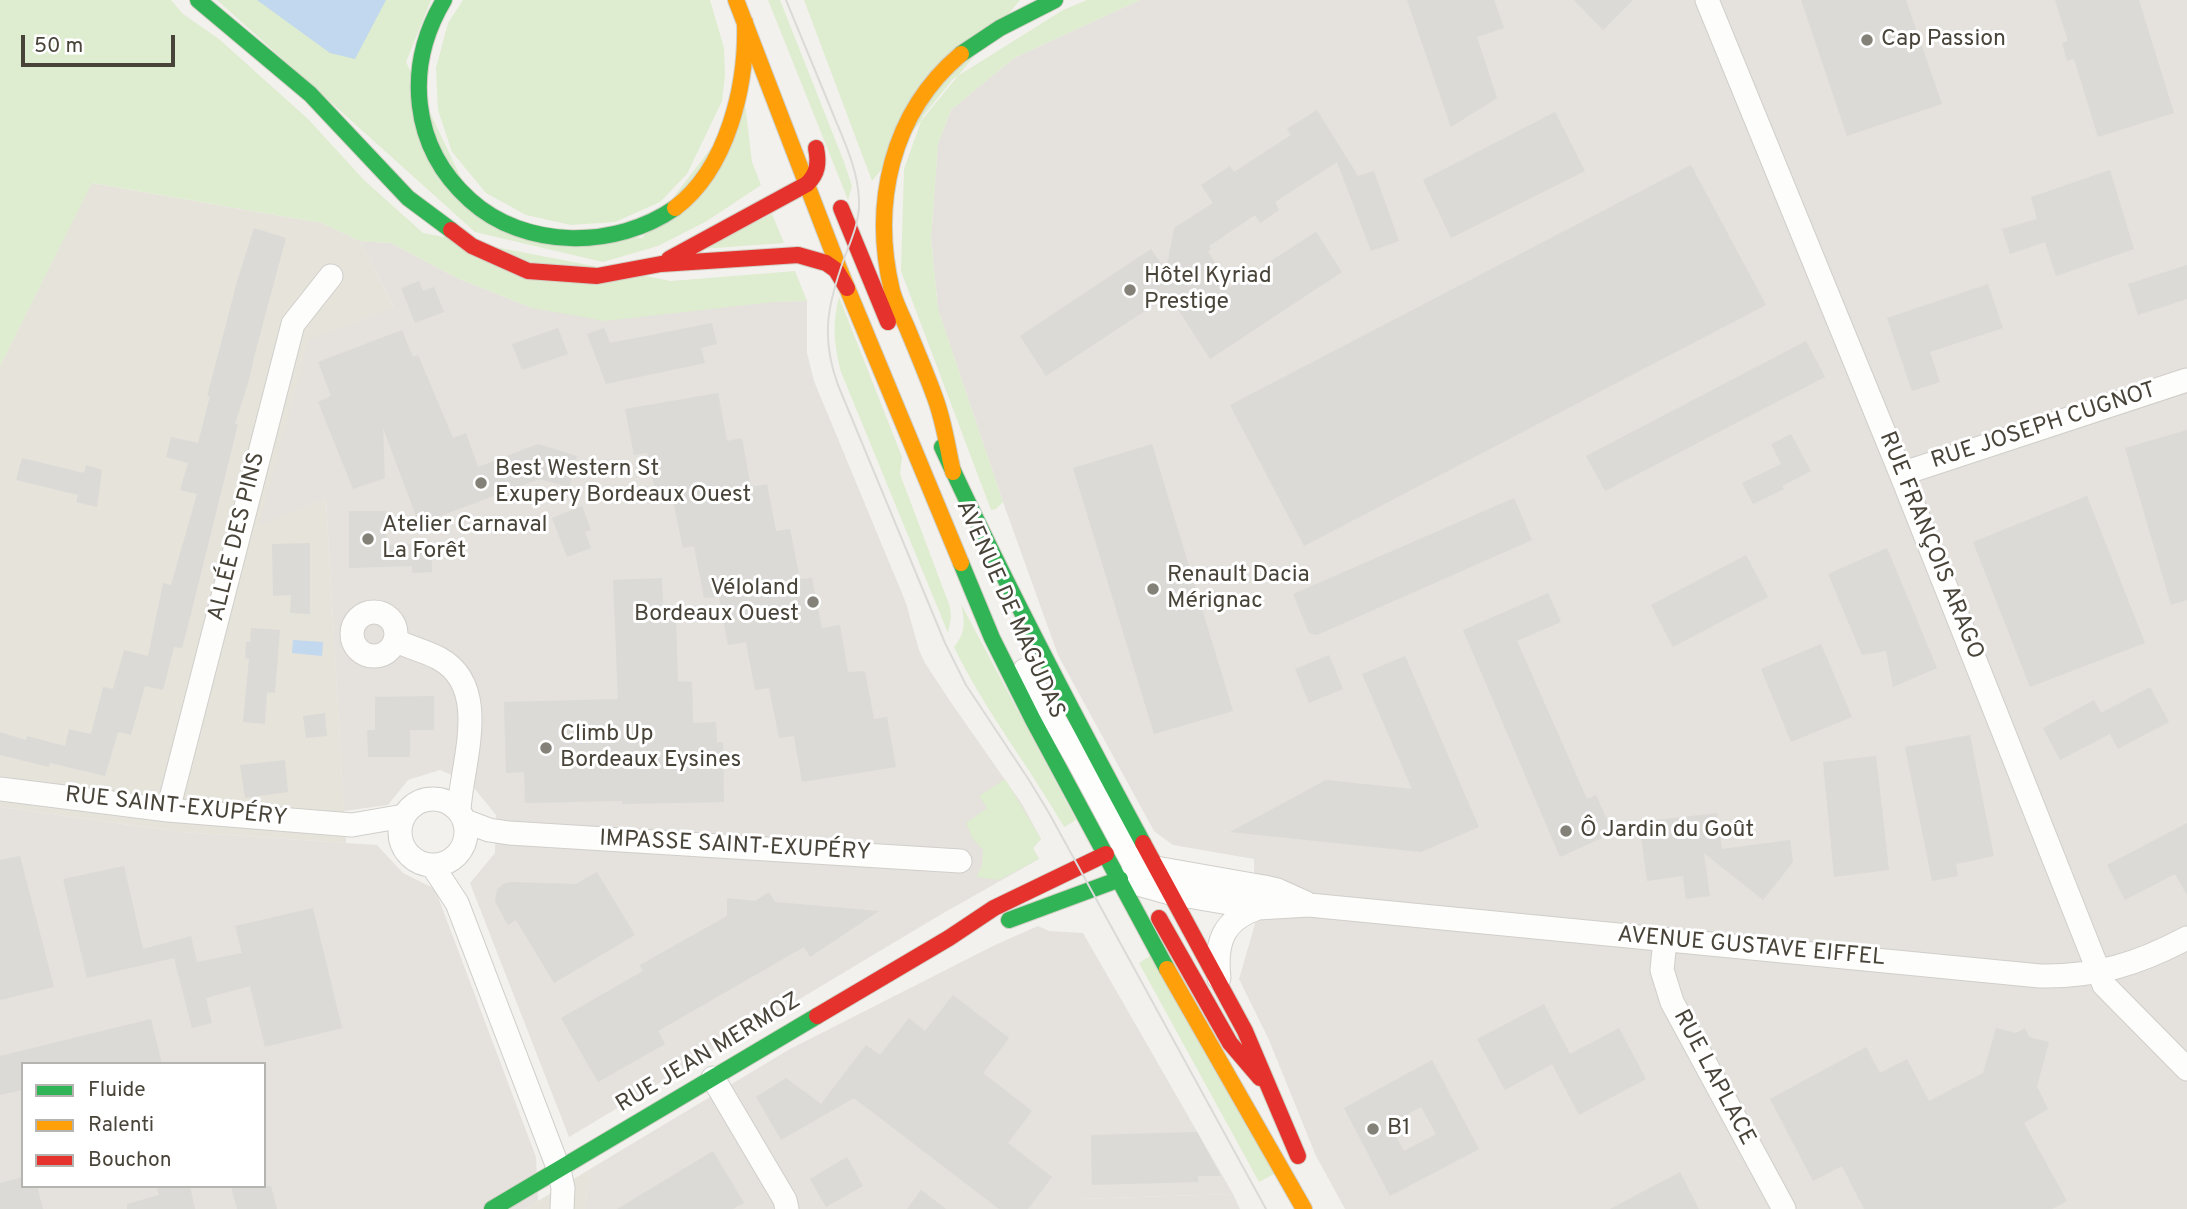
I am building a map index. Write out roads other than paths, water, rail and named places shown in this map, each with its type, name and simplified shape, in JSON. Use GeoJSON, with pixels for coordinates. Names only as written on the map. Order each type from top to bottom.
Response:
{"type":"FeatureCollection","features":[{"type":"Feature","properties":{"kind":"main road"},"geometry":{"type":"LineString","coordinates":[[198,0],[310,94],[408,198],[472,246],[528,271],[597,276],[661,264],[797,255],[826,263],[836,270],[847,288]]}},
{"type":"Feature","properties":{"kind":"main road"},"geometry":{"type":"LineString","coordinates":[[444,0],[433,17],[423,46],[418,75],[426,132],[441,163],[460,190],[484,211],[508,224],[545,236],[578,239],[616,236],[651,224],[697,188],[725,138],[736,109],[745,64],[745,22]]}},
{"type":"Feature","properties":{"kind":"main road","name":"AVENUE DE MAGUDAS"},"geometry":{"type":"LineString","coordinates":[[736,0],[847,288],[984,618],[1028,709],[1106,855],[1138,873]]}},
{"type":"Feature","properties":{"kind":"main road"},"geometry":{"type":"LineString","coordinates":[[953,472],[936,397],[892,293],[883,221],[885,190],[896,145],[930,83],[950,62],[975,44],[1055,0]]}},
{"type":"Feature","properties":{"kind":"main road","name":"AVENUE DE MAGUDAS"},"geometry":{"type":"LineString","coordinates":[[807,184],[817,172],[819,163],[814,142],[953,472],[1057,684],[1136,832],[1137,911],[1181,994],[1304,1209]]}},
{"type":"Feature","properties":{"kind":"main road"},"geometry":{"type":"LineString","coordinates":[[661,264],[807,184]]}},
{"type":"Feature","properties":{"kind":"main road"},"geometry":{"type":"LineString","coordinates":[[1136,832],[1138,873],[1230,1043],[1268,1087]]}},
{"type":"Feature","properties":{"kind":"main road","name":"RUE JEAN MERMOZ"},"geometry":{"type":"LineString","coordinates":[[492,1209],[949,938],[994,908],[1106,855]]}},
{"type":"Feature","properties":{"kind":"main road","name":"RUE JEAN MERMOZ"},"geometry":{"type":"LineString","coordinates":[[949,938],[1002,923],[1138,873]]}},
{"type":"Feature","properties":{"kind":"main road"},"geometry":{"type":"LineString","coordinates":[[1170,893],[1245,1031],[1303,1167]]}},
{"type":"Feature","properties":{"kind":"street","name":"RUE FRANÇOIS ARAGO"},"geometry":{"type":"LineString","coordinates":[[1707,0],[1901,474],[2104,985],[2187,1069]]}},
{"type":"Feature","properties":{"kind":"street","name":"ALLÉE DES PINS"},"geometry":{"type":"LineString","coordinates":[[168,810],[292,324],[331,276]]}},
{"type":"Feature","properties":{"kind":"street","name":"RUE JOSEPH CUGNOT"},"geometry":{"type":"LineString","coordinates":[[1901,474],[2187,380]]}},
{"type":"Feature","properties":{"kind":"street"},"geometry":{"type":"LineString","coordinates":[[984,618],[1010,650],[1044,702],[1138,873],[1170,893]]}},
{"type":"Feature","properties":{"kind":"street"},"geometry":{"type":"LineString","coordinates":[[395,640],[440,658],[455,671],[465,686],[470,709],[470,734],[464,768],[462,831],[454,880],[457,903]]}},
{"type":"Feature","properties":{"kind":"street"},"geometry":{"type":"LineString","coordinates":[[434,798],[451,785],[464,768]]}},
{"type":"Feature","properties":{"kind":"street","name":"RUE SAINT-EXUPÉRY"},"geometry":{"type":"LineString","coordinates":[[0,789],[168,810],[352,825],[401,840]]}},
{"type":"Feature","properties":{"kind":"street"},"geometry":{"type":"LineString","coordinates":[[434,798],[444,800],[462,831],[451,860],[432,865],[419,862],[408,853],[401,840],[404,816],[412,806],[422,800],[434,798]]}},
{"type":"Feature","properties":{"kind":"street","name":"RUE SAINT-EXUPÉRY"},"geometry":{"type":"LineString","coordinates":[[352,825],[404,816]]}},
{"type":"Feature","properties":{"kind":"street","name":"IMPASSE SAINT-EXUPÉRY"},"geometry":{"type":"LineString","coordinates":[[462,831],[960,861]]}},
{"type":"Feature","properties":{"kind":"street"},"geometry":{"type":"LineString","coordinates":[[432,865],[457,903],[559,1170],[563,1188],[562,1209]]}},
{"type":"Feature","properties":{"kind":"street","name":"AVENUE GUSTAVE EIFFEL"},"geometry":{"type":"LineString","coordinates":[[1138,873],[1264,887],[1309,905]]}},
{"type":"Feature","properties":{"kind":"street","name":"AVENUE GUSTAVE EIFFEL"},"geometry":{"type":"LineString","coordinates":[[1170,893],[1258,908],[1309,905],[2040,976],[2066,977],[2099,972],[2142,960],[2187,938]]}},
{"type":"Feature","properties":{"kind":"street","name":"AVENUE GUSTAVE EIFFEL"},"geometry":{"type":"LineString","coordinates":[[1219,981],[1217,959],[1226,929],[1234,919],[1258,908]]}},
{"type":"Feature","properties":{"kind":"street","name":"RUE LAPLACE"},"geometry":{"type":"LineString","coordinates":[[1665,940],[1662,970],[1672,1002],[1784,1209]]}},
{"type":"Feature","properties":{"kind":"street"},"geometry":{"type":"LineString","coordinates":[[713,1078],[785,1200],[787,1209]]}},
{"type":"Feature","properties":{"kind":"water"},"geometry":{"type":"Polygon","coordinates":[[[257,0],[386,0],[355,59],[330,53],[257,0]]]}},
{"type":"Feature","properties":{"kind":"water"},"geometry":{"type":"Polygon","coordinates":[[[293,640],[323,642],[322,656],[292,653],[293,640]]]}},
{"type":"Feature","properties":{"kind":"tram line"},"geometry":{"type":"LineString","coordinates":[[786,0],[853,165],[858,188],[857,222],[834,289],[828,320],[829,351],[838,385],[945,643],[966,685],[1049,813],[1266,1209]]}},
{"type":"Feature","properties":{"kind":"place","name":"Cap Passion"},"geometry":{"type":"Point","coordinates":[1867,40]}},
{"type":"Feature","properties":{"kind":"place","name":"Hôtel Kyriad Prestige"},"geometry":{"type":"Point","coordinates":[1130,290]}},
{"type":"Feature","properties":{"kind":"place","name":"Best Western St Exupery Bordeaux Ouest"},"geometry":{"type":"Point","coordinates":[481,483]}},
{"type":"Feature","properties":{"kind":"place","name":"Atelier Carnaval La Forêt"},"geometry":{"type":"Point","coordinates":[368,539]}},
{"type":"Feature","properties":{"kind":"place","name":"Renault Dacia Mérignac"},"geometry":{"type":"Point","coordinates":[1153,589]}},
{"type":"Feature","properties":{"kind":"place","name":"Véloland Bordeaux Ouest"},"geometry":{"type":"Point","coordinates":[813,602]}},
{"type":"Feature","properties":{"kind":"place","name":"Climb Up Bordeaux Eysines"},"geometry":{"type":"Point","coordinates":[546,748]}},
{"type":"Feature","properties":{"kind":"place","name":"Ô Jardin du Goût"},"geometry":{"type":"Point","coordinates":[1566,831]}},
{"type":"Feature","properties":{"kind":"place","name":"B1"},"geometry":{"type":"Point","coordinates":[1373,1129]}}]}
